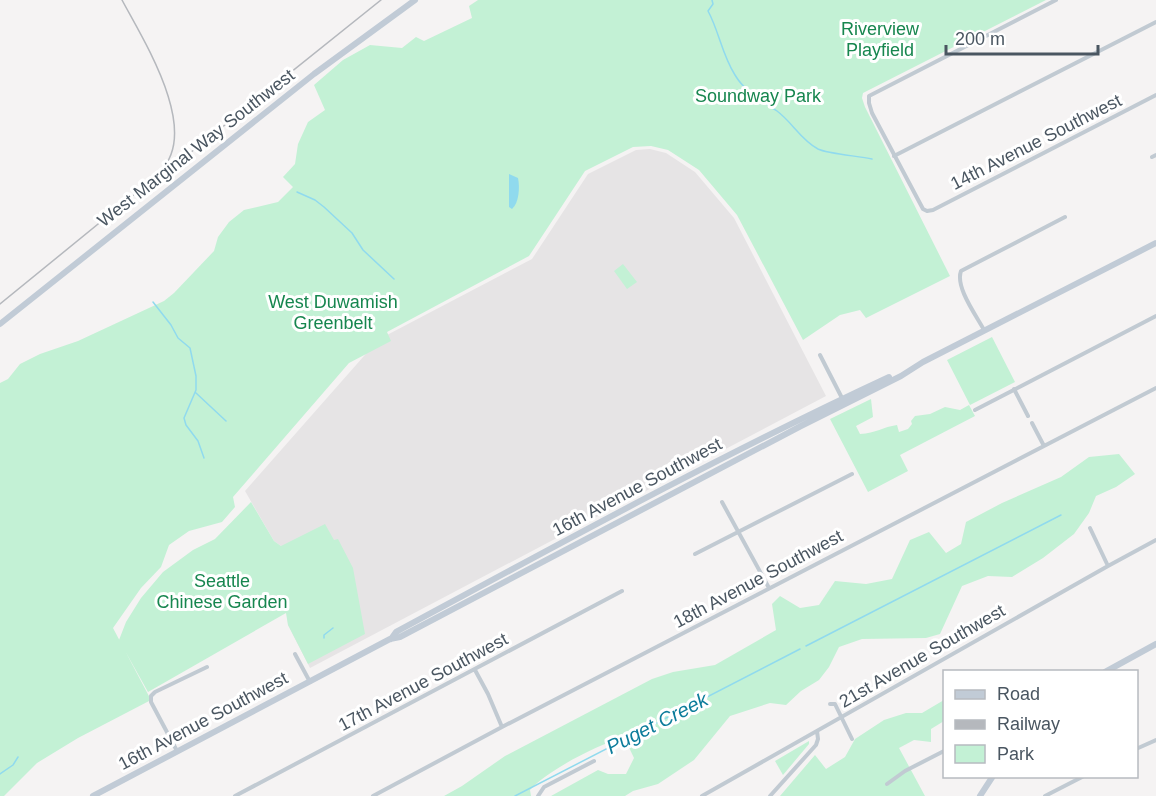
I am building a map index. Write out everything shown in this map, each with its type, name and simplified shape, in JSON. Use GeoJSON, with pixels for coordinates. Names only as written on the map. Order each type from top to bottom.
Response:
{"type":"FeatureCollection","features":[{"type":"Feature","properties":{"kind":"street","name":"West Marginal Way Southwest"},"geometry":{"type":"LineString","coordinates":[[0,324],[322,68],[415,0]]}},
{"type":"Feature","properties":{"kind":"street"},"geometry":{"type":"LineString","coordinates":[[1056,0],[869,96],[872,112],[894,156],[1156,22]]}},
{"type":"Feature","properties":{"kind":"street","name":"14th Avenue Southwest"},"geometry":{"type":"LineString","coordinates":[[894,156],[921,207],[927,211],[933,210],[1156,95]]}},
{"type":"Feature","properties":{"kind":"street"},"geometry":{"type":"LineString","coordinates":[[984,330],[961,287],[959,277],[964,268],[1065,217]]}},
{"type":"Feature","properties":{"kind":"street","name":"16th Avenue Southwest"},"geometry":{"type":"LineString","coordinates":[[93,796],[390,639],[400,637],[844,401],[901,376],[984,330],[1156,243]]}},
{"type":"Feature","properties":{"kind":"street"},"geometry":{"type":"LineString","coordinates":[[975,410],[1156,316]]}},
{"type":"Feature","properties":{"kind":"street"},"geometry":{"type":"LineString","coordinates":[[820,355],[844,401]]}},
{"type":"Feature","properties":{"kind":"street","name":"18th Avenue Southwest"},"geometry":{"type":"LineString","coordinates":[[374,796],[502,727],[1156,388]]}},
{"type":"Feature","properties":{"kind":"street"},"geometry":{"type":"LineString","coordinates":[[1014,389],[1028,416]]}},
{"type":"Feature","properties":{"kind":"street"},"geometry":{"type":"LineString","coordinates":[[1032,423],[1044,446]]}},
{"type":"Feature","properties":{"kind":"street"},"geometry":{"type":"LineString","coordinates":[[695,554],[852,474]]}},
{"type":"Feature","properties":{"kind":"street"},"geometry":{"type":"LineString","coordinates":[[722,502],[769,588]]}},
{"type":"Feature","properties":{"kind":"street"},"geometry":{"type":"LineString","coordinates":[[1090,528],[1107,566]]}},
{"type":"Feature","properties":{"kind":"street","name":"21st Avenue Southwest"},"geometry":{"type":"LineString","coordinates":[[702,796],[1156,540]]}},
{"type":"Feature","properties":{"kind":"street","name":"17th Avenue Southwest"},"geometry":{"type":"LineString","coordinates":[[235,796],[622,591]]}},
{"type":"Feature","properties":{"kind":"street"},"geometry":{"type":"LineString","coordinates":[[1109,670],[1156,644]]}},
{"type":"Feature","properties":{"kind":"street"},"geometry":{"type":"LineString","coordinates":[[295,654],[310,682]]}},
{"type":"Feature","properties":{"kind":"street"},"geometry":{"type":"LineString","coordinates":[[177,751],[151,702],[151,696],[207,668]]}},
{"type":"Feature","properties":{"kind":"street"},"geometry":{"type":"LineString","coordinates":[[475,670],[502,727]]}},
{"type":"Feature","properties":{"kind":"street"},"geometry":{"type":"LineString","coordinates":[[830,704],[836,704],[852,739]]}},
{"type":"Feature","properties":{"kind":"street"},"geometry":{"type":"LineString","coordinates":[[770,796],[816,745],[817,731]]}},
{"type":"Feature","properties":{"kind":"street"},"geometry":{"type":"LineString","coordinates":[[1138,749],[1156,740]]}},
{"type":"Feature","properties":{"kind":"street"},"geometry":{"type":"LineString","coordinates":[[886,784],[905,771],[943,752]]}},
{"type":"Feature","properties":{"kind":"street"},"geometry":{"type":"LineString","coordinates":[[538,796],[544,787],[594,761]]}},
{"type":"Feature","properties":{"kind":"street"},"geometry":{"type":"LineString","coordinates":[[980,796],[992,778]]}},
{"type":"Feature","properties":{"kind":"street"},"geometry":{"type":"LineString","coordinates":[[1045,796],[1082,778]]}},
{"type":"Feature","properties":{"kind":"shaded area"},"geometry":{"type":"Polygon","coordinates":[[[650,149],[666,153],[695,172],[734,218],[826,396],[310,668],[288,625],[281,546],[274,541],[245,491],[371,348],[387,335],[532,259],[588,174],[636,150],[650,149]]]}},
{"type":"Feature","properties":{"kind":"green space"},"geometry":{"type":"Polygon","coordinates":[[[478,0],[1046,0],[863,93],[865,107],[950,276],[866,318],[860,310],[840,315],[803,340],[737,215],[699,170],[668,150],[651,146],[633,147],[585,171],[529,256],[387,332],[391,341],[349,363],[233,497],[235,507],[222,522],[189,531],[169,545],[161,567],[141,588],[113,628],[151,700],[78,738],[37,763],[4,796],[0,796],[0,383],[8,379],[20,364],[40,354],[78,341],[164,301],[174,293],[214,251],[218,237],[229,222],[244,210],[278,202],[293,187],[283,177],[295,164],[298,144],[308,122],[325,110],[314,85],[343,60],[370,45],[402,48],[416,37],[424,41],[472,18],[469,6],[478,0]]]}},
{"type":"Feature","properties":{"kind":"green space"},"geometry":{"type":"Polygon","coordinates":[[[623,264],[637,282],[627,289],[614,271],[623,264]]]}},
{"type":"Feature","properties":{"kind":"green space"},"geometry":{"type":"Polygon","coordinates":[[[992,337],[1015,382],[970,405],[947,360],[992,337]]]}},
{"type":"Feature","properties":{"kind":"green space"},"geometry":{"type":"Polygon","coordinates":[[[871,399],[873,417],[856,426],[860,434],[897,425],[899,432],[908,429],[915,416],[930,414],[945,407],[960,410],[969,405],[975,416],[900,455],[908,471],[868,492],[830,419],[871,399]]]}},
{"type":"Feature","properties":{"kind":"green space"},"geometry":{"type":"Polygon","coordinates":[[[1119,454],[1135,474],[1116,487],[1096,496],[1089,513],[1074,534],[1043,558],[1012,577],[988,576],[962,586],[940,634],[926,638],[862,639],[839,647],[829,667],[819,680],[801,691],[786,705],[770,703],[730,716],[694,760],[658,784],[633,791],[625,796],[551,796],[598,770],[608,774],[626,774],[634,758],[624,737],[587,752],[548,774],[530,790],[531,796],[444,796],[505,756],[652,679],[673,672],[715,665],[776,630],[772,604],[780,596],[800,608],[819,605],[835,581],[866,584],[892,579],[910,540],[929,532],[946,553],[961,544],[966,522],[1061,477],[1089,457],[1119,454]]]}},
{"type":"Feature","properties":{"kind":"green space","name":"Seattle Chinese Garden"},"geometry":{"type":"Polygon","coordinates":[[[251,502],[274,541],[281,546],[325,524],[334,540],[338,539],[353,568],[365,634],[308,664],[288,625],[286,613],[148,692],[119,640],[126,622],[141,598],[163,572],[193,550],[215,539],[251,502]]]}},
{"type":"Feature","properties":{"kind":"green space"},"geometry":{"type":"Polygon","coordinates":[[[943,701],[943,722],[931,729],[931,742],[914,740],[899,748],[925,796],[780,796],[815,755],[826,769],[845,757],[855,739],[884,720],[906,713],[922,713],[943,701]]]}},
{"type":"Feature","properties":{"kind":"green space"},"geometry":{"type":"Polygon","coordinates":[[[809,741],[809,744],[783,775],[775,761],[809,741]]]}},
{"type":"Feature","properties":{"kind":"water"},"geometry":{"type":"Polygon","coordinates":[[[509,174],[518,178],[519,182],[518,199],[512,209],[509,207],[509,174]]]}},
{"type":"Feature","properties":{"kind":"waterway"},"geometry":{"type":"LineString","coordinates":[[712,0],[713,4],[708,11],[731,67],[744,86],[782,115],[818,149],[872,159]]}},
{"type":"Feature","properties":{"kind":"waterway"},"geometry":{"type":"LineString","coordinates":[[297,192],[324,207],[352,233],[363,250],[394,279]]}},
{"type":"Feature","properties":{"kind":"waterway"},"geometry":{"type":"LineString","coordinates":[[153,302],[178,338],[190,348],[196,376],[196,390],[184,418],[186,425],[198,441],[204,458]]}},
{"type":"Feature","properties":{"kind":"waterway"},"geometry":{"type":"LineString","coordinates":[[196,393],[226,421]]}},
{"type":"Feature","properties":{"kind":"waterway","name":"Puget Creek"},"geometry":{"type":"LineString","coordinates":[[806,646],[1061,515]]}},
{"type":"Feature","properties":{"kind":"waterway"},"geometry":{"type":"LineString","coordinates":[[324,638],[324,635],[333,628]]}},
{"type":"Feature","properties":{"kind":"waterway","name":"Puget Creek"},"geometry":{"type":"LineString","coordinates":[[515,796],[800,649]]}},
{"type":"Feature","properties":{"kind":"waterway"},"geometry":{"type":"LineString","coordinates":[[0,774],[13,765],[18,757]]}},
{"type":"Feature","properties":{"kind":"railway"},"geometry":{"type":"LineString","coordinates":[[122,0],[154,60],[172,109],[175,133],[171,154],[160,171]]}},
{"type":"Feature","properties":{"kind":"railway"},"geometry":{"type":"LineString","coordinates":[[0,304],[141,189],[185,157],[381,0]]}},
{"type":"Feature","properties":{"kind":"park label","name":"Riverview Playfield"},"geometry":{"type":"Point","coordinates":[880,39]}},
{"type":"Feature","properties":{"kind":"park label","name":"Soundway Park"},"geometry":{"type":"Point","coordinates":[758,96]}},
{"type":"Feature","properties":{"kind":"park label","name":"West Duwamish Greenbelt"},"geometry":{"type":"Point","coordinates":[333,312]}}]}
